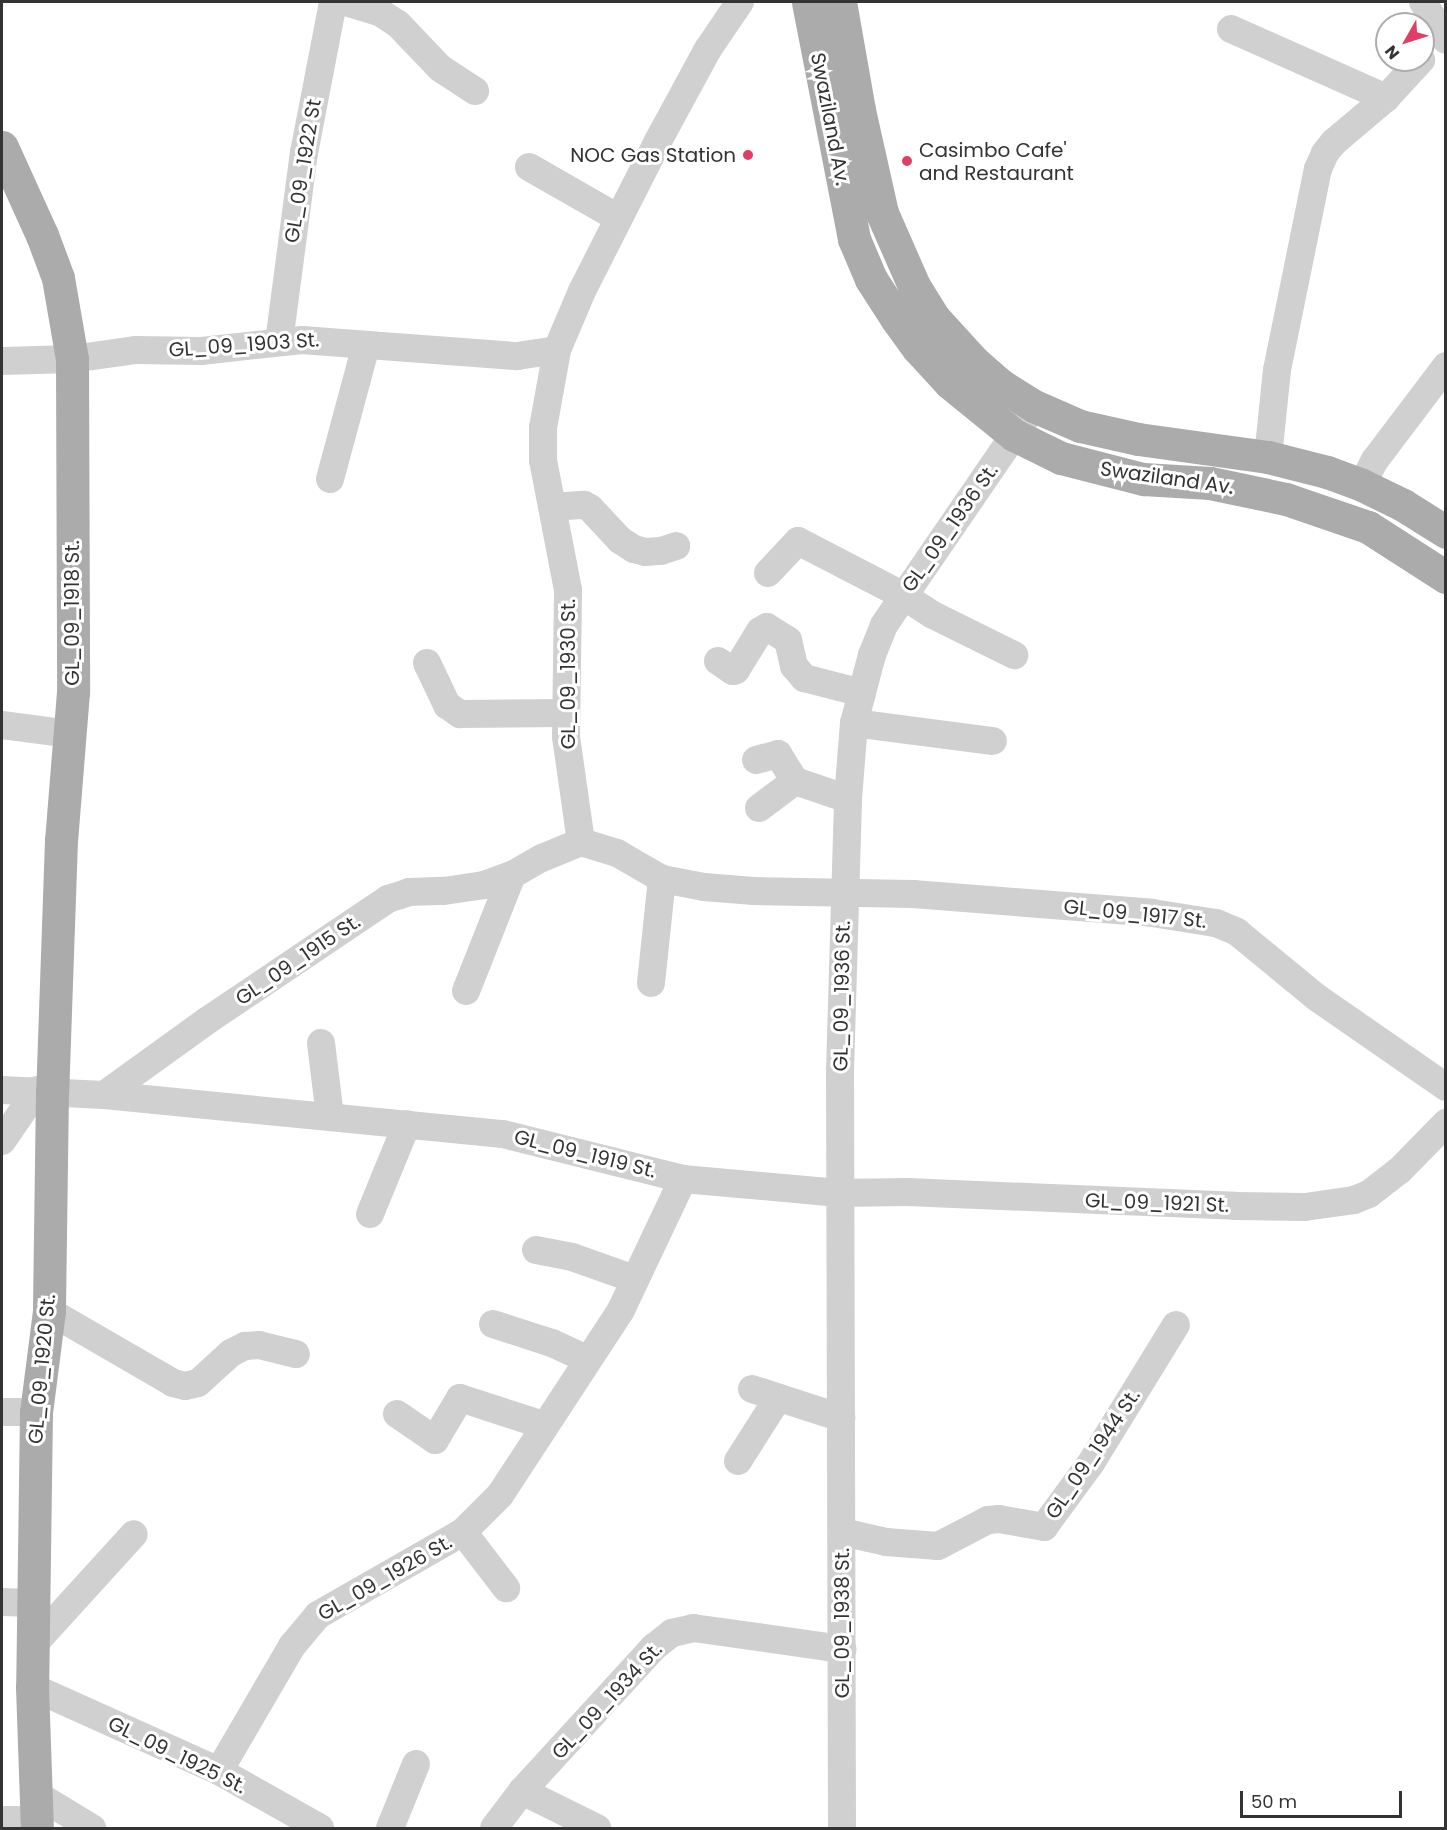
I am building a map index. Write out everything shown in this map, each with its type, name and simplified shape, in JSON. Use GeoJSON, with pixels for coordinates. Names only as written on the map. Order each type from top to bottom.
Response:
{"type":"FeatureCollection","features":[{"type":"Feature","properties":{"kind":"main road","name":"Swaziland Av."},"geometry":{"type":"LineString","coordinates":[[808,2],[854,239],[872,279],[918,348],[950,383],[1014,435],[1061,458],[1112,473],[1253,491],[1335,514],[1368,527],[1395,542],[1446,577]]}},
{"type":"Feature","properties":{"kind":"main road","name":"Swaziland Av."},"geometry":{"type":"LineString","coordinates":[[840,2],[870,166],[882,213],[901,261],[929,310],[952,339],[1002,386],[1034,406],[1104,433],[1268,457],[1362,485],[1403,505],[1446,532]]}},
{"type":"Feature","properties":{"kind":"main road","name":"GL_09_1918 St."},"geometry":{"type":"LineString","coordinates":[[2,147],[42,235],[58,278],[72,359],[71,734],[61,840],[44,1091]]}},
{"type":"Feature","properties":{"kind":"main road","name":"GL_09_1920 St."},"geometry":{"type":"LineString","coordinates":[[36,1814],[32,1646],[17,1603],[36,1412],[49,1311],[44,1091]]}},
{"type":"Feature","properties":{"kind":"street","name":"GL_09_1922 St"},"geometry":{"type":"LineString","coordinates":[[279,342],[304,153],[333,2]]}},
{"type":"Feature","properties":{"kind":"street"},"geometry":{"type":"LineString","coordinates":[[346,2],[381,13],[389,18],[440,68],[475,91]]}},
{"type":"Feature","properties":{"kind":"street","name":"GL_09_1930 St."},"geometry":{"type":"LineString","coordinates":[[581,842],[566,736],[568,590],[543,460],[543,428],[557,350],[618,218],[708,49],[741,2]]}},
{"type":"Feature","properties":{"kind":"street"},"geometry":{"type":"LineString","coordinates":[[1232,29],[1386,98]]}},
{"type":"Feature","properties":{"kind":"street"},"geometry":{"type":"LineString","coordinates":[[1268,457],[1277,370],[1318,169],[1325,153],[1334,142],[1386,98],[1410,72]]}},
{"type":"Feature","properties":{"kind":"street"},"geometry":{"type":"LineString","coordinates":[[529,167],[618,218]]}},
{"type":"Feature","properties":{"kind":"street","name":"GL_09_1903 St."},"geometry":{"type":"LineString","coordinates":[[2,361],[72,359],[136,350],[201,351],[279,342],[327,340],[366,346],[517,356],[557,350]]}},
{"type":"Feature","properties":{"kind":"street"},"geometry":{"type":"LineString","coordinates":[[330,479],[366,346]]}},
{"type":"Feature","properties":{"kind":"street"},"geometry":{"type":"LineString","coordinates":[[1362,485],[1375,460],[1446,366]]}},
{"type":"Feature","properties":{"kind":"street","name":"GL_09_1936 St."},"geometry":{"type":"LineString","coordinates":[[839,1193],[844,891],[854,723],[884,625],[902,595],[930,560],[1034,406]]}},
{"type":"Feature","properties":{"kind":"street"},"geometry":{"type":"LineString","coordinates":[[553,507],[584,505],[590,508],[620,540],[634,549],[645,552],[661,551],[676,546]]}},
{"type":"Feature","properties":{"kind":"street"},"geometry":{"type":"LineString","coordinates":[[768,573],[798,541],[902,595],[931,614],[1014,655]]}},
{"type":"Feature","properties":{"kind":"street"},"geometry":{"type":"LineString","coordinates":[[718,660],[733,671],[736,670],[760,631],[767,627],[788,640],[794,666],[804,678],[862,693]]}},
{"type":"Feature","properties":{"kind":"street"},"geometry":{"type":"LineString","coordinates":[[427,663],[447,705],[460,714],[566,713]]}},
{"type":"Feature","properties":{"kind":"street"},"geometry":{"type":"LineString","coordinates":[[854,723],[993,741]]}},
{"type":"Feature","properties":{"kind":"street"},"geometry":{"type":"LineString","coordinates":[[2,725],[71,734]]}},
{"type":"Feature","properties":{"kind":"street"},"geometry":{"type":"LineString","coordinates":[[756,760],[778,754],[795,781],[848,799]]}},
{"type":"Feature","properties":{"kind":"street"},"geometry":{"type":"LineString","coordinates":[[759,808],[795,781]]}},
{"type":"Feature","properties":{"kind":"street"},"geometry":{"type":"LineString","coordinates":[[581,842],[618,853],[662,879],[754,891],[844,891]]}},
{"type":"Feature","properties":{"kind":"street","name":"GL_09_1915 St."},"geometry":{"type":"LineString","coordinates":[[104,1095],[208,1020],[388,899],[409,892],[444,891],[484,885],[512,875],[542,858],[581,842]]}},
{"type":"Feature","properties":{"kind":"street"},"geometry":{"type":"LineString","coordinates":[[466,991],[512,875]]}},
{"type":"Feature","properties":{"kind":"street"},"geometry":{"type":"LineString","coordinates":[[651,983],[662,879]]}},
{"type":"Feature","properties":{"kind":"street","name":"GL_09_1917 St."},"geometry":{"type":"LineString","coordinates":[[844,891],[1061,905],[1216,923],[1237,932],[1316,997],[1446,1086]]}},
{"type":"Feature","properties":{"kind":"street"},"geometry":{"type":"LineString","coordinates":[[321,1043],[330,1116]]}},
{"type":"Feature","properties":{"kind":"street","name":"GL_09_1919 St."},"geometry":{"type":"LineString","coordinates":[[2,1090],[104,1095],[523,1137],[683,1179],[839,1193]]}},
{"type":"Feature","properties":{"kind":"street"},"geometry":{"type":"LineString","coordinates":[[2,1141],[44,1091]]}},
{"type":"Feature","properties":{"kind":"street","name":"GL_09_1921 St."},"geometry":{"type":"LineString","coordinates":[[839,1193],[907,1192],[1234,1206],[1305,1207],[1342,1203],[1369,1194],[1400,1170],[1446,1123]]}},
{"type":"Feature","properties":{"kind":"street"},"geometry":{"type":"LineString","coordinates":[[370,1214],[407,1124]]}},
{"type":"Feature","properties":{"kind":"street","name":"GL_09_1926 St."},"geometry":{"type":"LineString","coordinates":[[219,1771],[292,1646],[318,1614],[463,1532],[500,1496],[543,1425],[621,1310],[683,1179]]}},
{"type":"Feature","properties":{"kind":"street","name":"GL_09_1938 St."},"geometry":{"type":"LineString","coordinates":[[839,1193],[843,1648],[842,1828]]}},
{"type":"Feature","properties":{"kind":"street"},"geometry":{"type":"LineString","coordinates":[[536,1250],[572,1257],[634,1279]]}},
{"type":"Feature","properties":{"kind":"street"},"geometry":{"type":"LineString","coordinates":[[49,1311],[179,1384],[198,1383],[231,1353],[245,1346],[259,1345],[296,1354]]}},
{"type":"Feature","properties":{"kind":"street"},"geometry":{"type":"LineString","coordinates":[[493,1324],[542,1340],[586,1359]]}},
{"type":"Feature","properties":{"kind":"street","name":"GL_09_1944 St."},"geometry":{"type":"LineString","coordinates":[[842,1532],[886,1542],[938,1546],[988,1520],[999,1519],[1044,1527],[1091,1463],[1176,1325]]}},
{"type":"Feature","properties":{"kind":"street"},"geometry":{"type":"LineString","coordinates":[[752,1389],[841,1418]]}},
{"type":"Feature","properties":{"kind":"street"},"geometry":{"type":"LineString","coordinates":[[397,1414],[435,1440],[460,1398],[543,1425]]}},
{"type":"Feature","properties":{"kind":"street"},"geometry":{"type":"LineString","coordinates":[[738,1461],[778,1398]]}},
{"type":"Feature","properties":{"kind":"street"},"geometry":{"type":"LineString","coordinates":[[2,1412],[36,1412]]}},
{"type":"Feature","properties":{"kind":"street"},"geometry":{"type":"LineString","coordinates":[[463,1532],[506,1588]]}},
{"type":"Feature","properties":{"kind":"street"},"geometry":{"type":"LineString","coordinates":[[32,1646],[134,1534]]}},
{"type":"Feature","properties":{"kind":"street","name":"GL_09_1934 St."},"geometry":{"type":"LineString","coordinates":[[494,1828],[522,1791],[654,1647],[672,1633],[693,1628],[843,1648]]}},
{"type":"Feature","properties":{"kind":"street","name":"GL_09_1925 St."},"geometry":{"type":"LineString","coordinates":[[32,1687],[219,1771],[320,1828]]}},
{"type":"Feature","properties":{"kind":"street"},"geometry":{"type":"LineString","coordinates":[[390,1828],[416,1764]]}},
{"type":"Feature","properties":{"kind":"street"},"geometry":{"type":"LineString","coordinates":[[522,1791],[597,1828]]}},
{"type":"Feature","properties":{"kind":"street"},"geometry":{"type":"LineString","coordinates":[[2,1820],[36,1814],[92,1828]]}},
{"type":"Feature","properties":{"kind":"place","name":"NOC Gas Station"},"geometry":{"type":"Point","coordinates":[748,155]}},
{"type":"Feature","properties":{"kind":"place","name":"Casimbo Cafe' and Restaurant"},"geometry":{"type":"Point","coordinates":[907,161]}}]}
